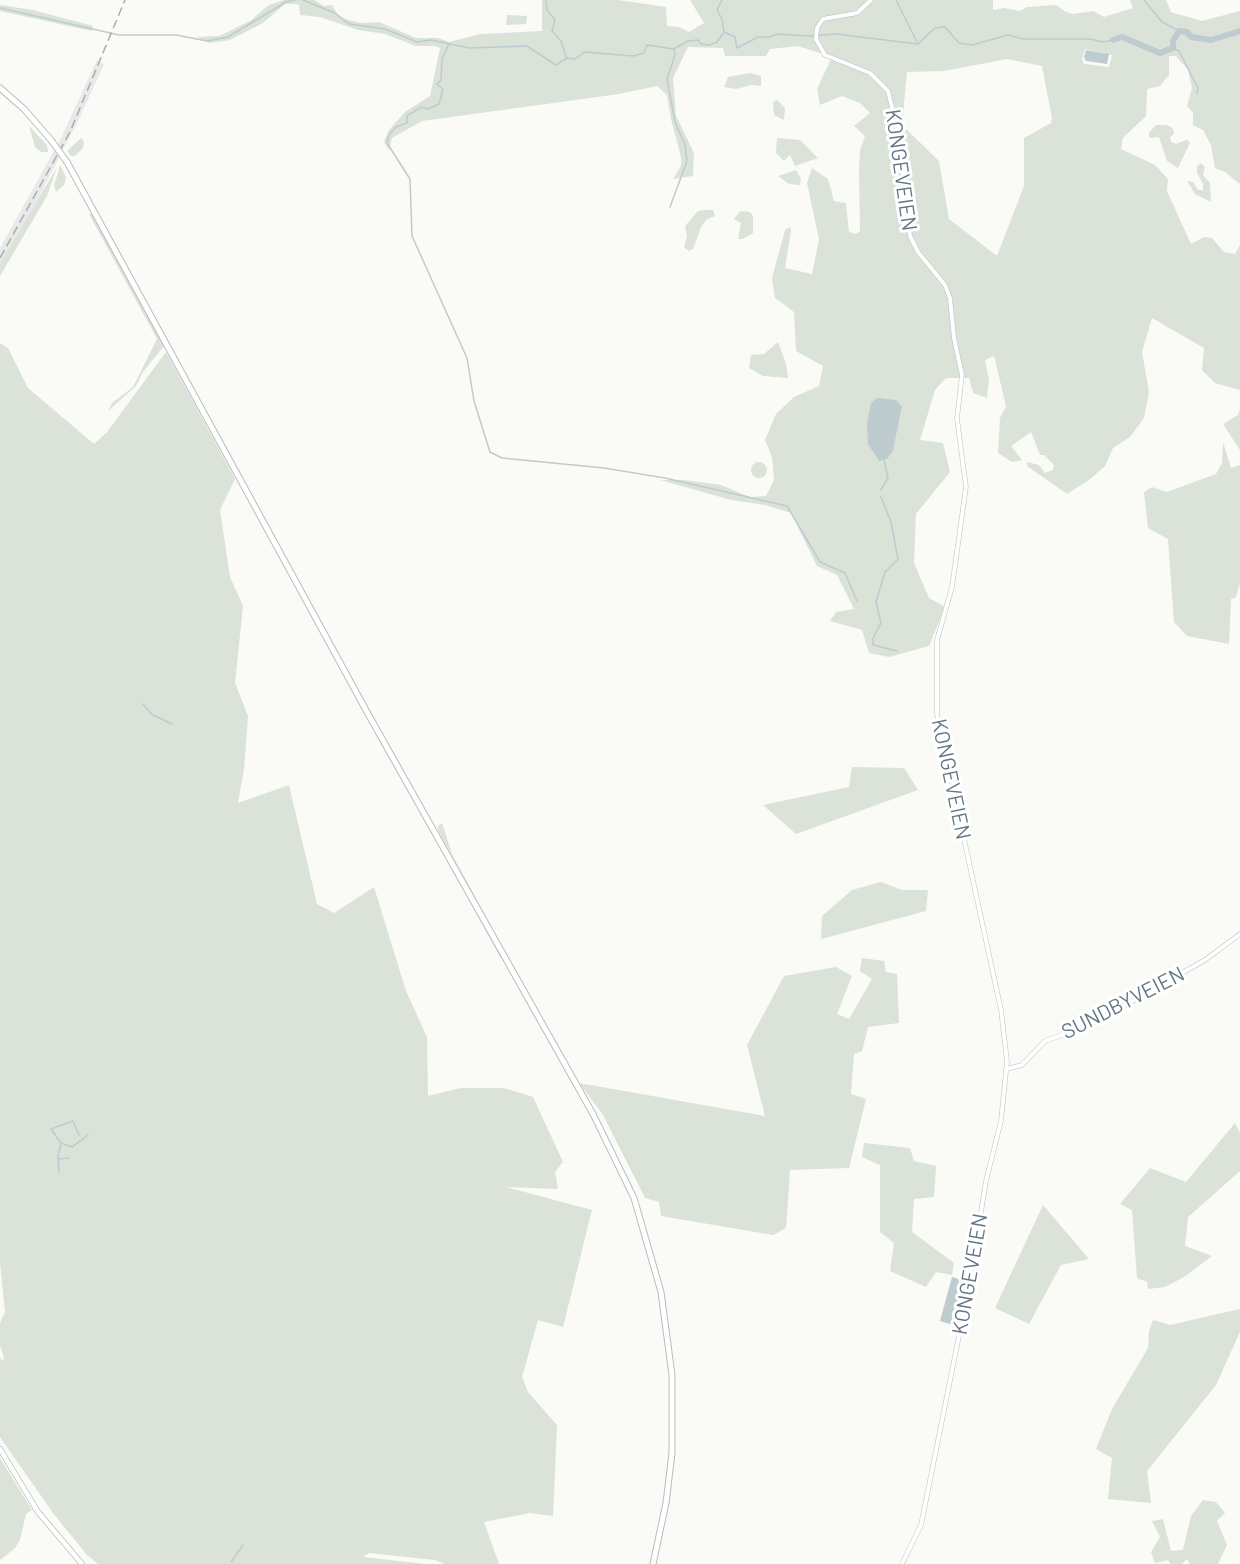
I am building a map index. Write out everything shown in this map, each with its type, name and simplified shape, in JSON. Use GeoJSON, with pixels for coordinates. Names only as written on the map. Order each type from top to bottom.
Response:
{"type":"FeatureCollection","features":[{"type":"Feature","properties":{"kind":"highway"},"geometry":{"type":"LineString","coordinates":[[0,88],[24,109],[67,162],[367,712],[593,1114],[634,1198],[661,1292],[672,1375],[672,1453],[666,1503],[653,1564]]}},
{"type":"Feature","properties":{"kind":"main road","name":"KONGEVEIEN"},"geometry":{"type":"LineString","coordinates":[[872,0],[857,13],[823,19],[816,31],[816,39],[825,55],[870,73],[888,91],[898,131],[910,236],[918,252],[945,285],[950,298],[954,338],[962,375],[957,418],[966,487],[952,587],[937,640],[938,720],[1001,1010],[1007,1069],[1000,1127],[986,1180],[971,1276],[921,1525],[903,1564]]}},
{"type":"Feature","properties":{"kind":"main road","name":"SUNDBYVEIEN"},"geometry":{"type":"LineString","coordinates":[[1007,1069],[1022,1065],[1046,1041],[1075,1032],[1109,1015],[1205,960],[1240,934]]}},
{"type":"Feature","properties":{"kind":"main road"},"geometry":{"type":"LineString","coordinates":[[0,1449],[38,1512],[82,1564]]}},
{"type":"Feature","properties":{"kind":"shaded area"},"geometry":{"type":"Polygon","coordinates":[[[284,0],[314,0],[324,6],[332,5],[338,15],[348,20],[361,23],[379,22],[416,38],[438,38],[449,42],[481,34],[542,31],[542,0],[618,0],[666,7],[667,26],[679,27],[689,32],[704,23],[690,0],[993,0],[993,10],[1004,8],[1020,11],[1027,7],[1056,5],[1073,14],[1093,11],[1104,17],[1133,8],[1130,0],[1166,0],[1171,12],[1202,21],[1240,11],[1240,184],[1225,172],[1215,168],[1211,145],[1203,130],[1193,125],[1193,113],[1187,106],[1192,88],[1188,70],[1176,56],[1169,56],[1169,75],[1160,86],[1147,89],[1146,116],[1123,138],[1121,149],[1155,165],[1168,179],[1167,191],[1191,244],[1204,237],[1212,238],[1224,252],[1235,254],[1240,245],[1240,390],[1215,383],[1202,370],[1204,348],[1152,318],[1142,352],[1149,392],[1144,418],[1130,437],[1113,448],[1105,466],[1067,494],[1027,466],[1027,462],[1039,465],[1045,473],[1053,470],[1054,465],[1044,455],[1040,455],[1031,432],[1011,446],[1022,460],[1012,462],[998,453],[1000,418],[1006,406],[994,356],[985,360],[989,380],[987,398],[973,393],[969,378],[946,378],[935,390],[920,440],[943,443],[950,472],[916,514],[914,563],[929,598],[945,607],[929,646],[889,657],[869,653],[862,630],[830,621],[836,612],[854,609],[837,575],[817,566],[791,513],[765,505],[731,500],[660,480],[685,480],[721,485],[750,497],[766,496],[774,480],[772,457],[765,440],[776,414],[794,397],[819,386],[823,366],[796,351],[794,312],[775,298],[772,278],[785,230],[790,227],[785,268],[812,274],[819,239],[807,183],[812,168],[828,179],[834,201],[846,203],[849,232],[856,234],[860,231],[860,150],[865,136],[854,126],[870,113],[860,103],[842,96],[820,105],[817,89],[832,57],[798,46],[770,49],[766,56],[725,56],[723,48],[688,47],[673,78],[676,116],[694,153],[693,176],[673,179],[681,166],[681,157],[667,95],[657,86],[619,94],[422,121],[392,138],[389,150],[384,142],[389,130],[405,112],[430,96],[440,48],[416,46],[385,34],[358,30],[320,17],[300,15],[299,5],[296,4],[285,4],[263,23],[230,40],[209,43],[197,37],[219,36],[250,21],[269,5],[284,0]],[[1085,49],[1082,59],[1084,64],[1109,67],[1112,55],[1085,49]],[[1007,59],[944,71],[907,72],[902,125],[939,161],[949,219],[997,256],[1024,186],[1024,138],[1051,123],[1042,66],[1007,59]],[[877,398],[893,451],[902,407],[877,398]]]}},
{"type":"Feature","properties":{"kind":"shaded area"},"geometry":{"type":"Polygon","coordinates":[[[0,5],[33,10],[93,26],[92,31],[0,11],[0,5]]]}},
{"type":"Feature","properties":{"kind":"shaded area"},"geometry":{"type":"Polygon","coordinates":[[[507,15],[527,16],[526,24],[506,25],[507,15]]]}},
{"type":"Feature","properties":{"kind":"shaded area"},"geometry":{"type":"Polygon","coordinates":[[[1086,50],[1109,54],[1107,64],[1086,61],[1084,57],[1086,50]]]}},
{"type":"Feature","properties":{"kind":"shaded area"},"geometry":{"type":"Polygon","coordinates":[[[97,60],[104,64],[79,119],[30,214],[0,264],[0,248],[60,140],[97,60]]]}},
{"type":"Feature","properties":{"kind":"shaded area"},"geometry":{"type":"Polygon","coordinates":[[[750,73],[761,76],[761,86],[751,85],[736,89],[724,87],[728,77],[750,73]]]}},
{"type":"Feature","properties":{"kind":"shaded area"},"geometry":{"type":"Polygon","coordinates":[[[777,100],[785,108],[784,120],[774,115],[773,102],[777,100]]]}},
{"type":"Feature","properties":{"kind":"shaded area"},"geometry":{"type":"Polygon","coordinates":[[[1156,125],[1173,128],[1174,134],[1170,137],[1171,142],[1176,144],[1187,140],[1190,143],[1178,168],[1167,161],[1159,137],[1149,138],[1149,133],[1156,125]]]}},
{"type":"Feature","properties":{"kind":"shaded area"},"geometry":{"type":"Polygon","coordinates":[[[29,126],[47,145],[48,152],[41,152],[35,147],[29,126]]]}},
{"type":"Feature","properties":{"kind":"shaded area"},"geometry":{"type":"Polygon","coordinates":[[[81,138],[84,142],[83,148],[75,156],[71,156],[67,151],[81,138]]]}},
{"type":"Feature","properties":{"kind":"shaded area"},"geometry":{"type":"Polygon","coordinates":[[[777,138],[800,140],[818,158],[795,166],[790,155],[784,161],[776,153],[777,138]]]}},
{"type":"Feature","properties":{"kind":"shaded area"},"geometry":{"type":"Polygon","coordinates":[[[1201,163],[1205,167],[1203,175],[1210,183],[1211,202],[1195,194],[1187,181],[1193,182],[1198,190],[1203,190],[1203,184],[1197,173],[1197,166],[1201,163]]]}},
{"type":"Feature","properties":{"kind":"shaded area"},"geometry":{"type":"Polygon","coordinates":[[[60,165],[66,177],[64,185],[56,192],[54,186],[60,165]]]}},
{"type":"Feature","properties":{"kind":"shaded area"},"geometry":{"type":"Polygon","coordinates":[[[57,167],[47,196],[0,276],[0,264],[57,167]]]}},
{"type":"Feature","properties":{"kind":"shaded area"},"geometry":{"type":"Polygon","coordinates":[[[796,170],[801,179],[800,185],[789,184],[778,176],[796,170]]]}},
{"type":"Feature","properties":{"kind":"shaded area"},"geometry":{"type":"Polygon","coordinates":[[[713,210],[715,216],[707,219],[701,227],[693,249],[689,251],[684,247],[687,237],[685,226],[698,211],[713,210]]]}},
{"type":"Feature","properties":{"kind":"shaded area"},"geometry":{"type":"Polygon","coordinates":[[[740,211],[750,212],[753,216],[753,233],[738,239],[741,223],[734,219],[740,211]]]}},
{"type":"Feature","properties":{"kind":"shaded area"},"geometry":{"type":"Polygon","coordinates":[[[89,214],[92,214],[111,246],[164,346],[143,372],[136,386],[108,411],[112,403],[133,387],[157,339],[89,214]]]}},
{"type":"Feature","properties":{"kind":"shaded area"},"geometry":{"type":"Polygon","coordinates":[[[778,342],[786,364],[788,378],[763,376],[749,368],[751,355],[764,354],[778,342]]]}},
{"type":"Feature","properties":{"kind":"shaded area"},"geometry":{"type":"Polygon","coordinates":[[[0,343],[8,348],[28,388],[94,444],[107,432],[166,352],[235,479],[220,510],[230,577],[243,606],[235,683],[248,716],[244,769],[238,803],[289,785],[317,904],[334,913],[374,887],[406,991],[427,1037],[428,1096],[461,1088],[504,1088],[533,1097],[563,1162],[555,1172],[558,1189],[506,1187],[592,1210],[563,1327],[538,1320],[522,1377],[528,1392],[557,1425],[553,1516],[530,1513],[484,1522],[499,1564],[445,1564],[435,1560],[369,1553],[363,1557],[426,1564],[98,1564],[87,1555],[53,1513],[0,1437],[0,1357],[2,1361],[4,1358],[0,1345],[0,1323],[5,1312],[0,1263],[0,343]]]}},
{"type":"Feature","properties":{"kind":"shaded area"},"geometry":{"type":"Polygon","coordinates":[[[877,398],[896,400],[902,407],[893,451],[887,459],[879,461],[868,444],[867,423],[871,403],[877,398]]]}},
{"type":"Feature","properties":{"kind":"shaded area"},"geometry":{"type":"Polygon","coordinates":[[[1240,409],[1240,450],[1223,424],[1238,415],[1240,409]]]}},
{"type":"Feature","properties":{"kind":"shaded area"},"geometry":{"type":"Polygon","coordinates":[[[1223,442],[1231,468],[1240,465],[1240,583],[1236,597],[1231,599],[1229,644],[1187,636],[1174,622],[1168,539],[1148,528],[1144,492],[1152,487],[1167,492],[1216,474],[1222,463],[1223,442]]]}},
{"type":"Feature","properties":{"kind":"shaded area"},"geometry":{"type":"Polygon","coordinates":[[[759,462],[767,470],[759,478],[751,470],[759,462]]]}},
{"type":"Feature","properties":{"kind":"shaded area"},"geometry":{"type":"Polygon","coordinates":[[[852,767],[904,768],[918,790],[796,834],[763,805],[849,787],[852,767]]]}},
{"type":"Feature","properties":{"kind":"shaded area"},"geometry":{"type":"Polygon","coordinates":[[[442,823],[452,854],[504,950],[438,830],[438,826],[442,823]]]}},
{"type":"Feature","properties":{"kind":"shaded area"},"geometry":{"type":"Polygon","coordinates":[[[431,830],[502,956],[500,957],[431,830]]]}},
{"type":"Feature","properties":{"kind":"shaded area"},"geometry":{"type":"Polygon","coordinates":[[[881,882],[902,890],[928,890],[926,911],[821,939],[822,916],[852,890],[881,882]]]}},
{"type":"Feature","properties":{"kind":"shaded area"},"geometry":{"type":"Polygon","coordinates":[[[862,958],[884,961],[886,972],[897,974],[899,1023],[868,1027],[862,1051],[854,1054],[851,1094],[866,1099],[849,1168],[790,1170],[786,1228],[773,1235],[661,1216],[659,1202],[645,1198],[603,1115],[579,1083],[765,1116],[747,1045],[784,976],[836,967],[852,976],[837,1014],[849,1019],[872,979],[860,971],[862,958]]]}},
{"type":"Feature","properties":{"kind":"shaded area"},"geometry":{"type":"Polygon","coordinates":[[[1235,1123],[1240,1133],[1240,1171],[1188,1217],[1185,1246],[1212,1256],[1184,1277],[1165,1287],[1148,1289],[1147,1282],[1137,1278],[1132,1210],[1120,1204],[1150,1168],[1186,1182],[1235,1123]]]}},
{"type":"Feature","properties":{"kind":"shaded area"},"geometry":{"type":"Polygon","coordinates":[[[864,1143],[910,1148],[914,1161],[936,1166],[934,1197],[914,1199],[912,1232],[954,1263],[952,1275],[936,1272],[926,1287],[890,1271],[894,1243],[880,1232],[880,1165],[862,1157],[864,1143]]]}},
{"type":"Feature","properties":{"kind":"shaded area"},"geometry":{"type":"Polygon","coordinates":[[[1043,1205],[1089,1259],[1061,1265],[1029,1324],[995,1308],[1043,1205]]]}},
{"type":"Feature","properties":{"kind":"shaded area"},"geometry":{"type":"Polygon","coordinates":[[[952,1277],[965,1281],[953,1325],[940,1321],[952,1277]]]}},
{"type":"Feature","properties":{"kind":"shaded area"},"geometry":{"type":"Polygon","coordinates":[[[1240,1309],[1240,1332],[1216,1385],[1147,1471],[1151,1503],[1108,1499],[1112,1458],[1096,1449],[1112,1409],[1148,1348],[1149,1331],[1153,1320],[1170,1325],[1240,1309]]]}},
{"type":"Feature","properties":{"kind":"shaded area"},"geometry":{"type":"Polygon","coordinates":[[[0,1458],[32,1510],[26,1514],[20,1540],[15,1548],[0,1560],[0,1458]]]}},
{"type":"Feature","properties":{"kind":"shaded area"},"geometry":{"type":"Polygon","coordinates":[[[1203,1500],[1216,1502],[1225,1513],[1217,1521],[1227,1545],[1218,1564],[1190,1564],[1187,1559],[1182,1564],[1170,1564],[1168,1560],[1155,1563],[1151,1552],[1160,1537],[1152,1521],[1163,1519],[1171,1551],[1183,1550],[1191,1516],[1203,1500]]]}},
{"type":"Feature","properties":{"kind":"waterway"},"geometry":{"type":"LineString","coordinates":[[0,8],[119,35],[176,35],[207,41],[228,37],[286,2],[295,0]]}},
{"type":"Feature","properties":{"kind":"waterway"},"geometry":{"type":"LineString","coordinates":[[303,0],[335,13],[349,24],[385,29],[417,42],[431,40],[469,48],[527,46],[556,65],[567,58],[575,59],[585,52],[633,56],[644,53],[647,45],[674,49],[688,41],[698,40],[701,44],[709,45],[717,42],[724,32],[735,37],[737,48],[758,37],[770,37],[777,34],[808,36],[836,34],[918,44],[935,28],[945,27],[959,43],[972,45],[1008,35],[1023,39],[1091,39],[1103,42],[1113,40]]}},
{"type":"Feature","properties":{"kind":"waterway"},"geometry":{"type":"LineString","coordinates":[[546,0],[547,10],[555,20],[552,31],[561,41],[566,57]]}},
{"type":"Feature","properties":{"kind":"waterway"},"geometry":{"type":"LineString","coordinates":[[722,0],[717,10],[722,19],[724,32]]}},
{"type":"Feature","properties":{"kind":"waterway"},"geometry":{"type":"LineString","coordinates":[[896,0],[917,42]]}},
{"type":"Feature","properties":{"kind":"waterway"},"geometry":{"type":"LineString","coordinates":[[1144,0],[1162,22],[1179,31]]}},
{"type":"Feature","properties":{"kind":"waterway"},"geometry":{"type":"LineString","coordinates":[[1113,40],[1122,37],[1160,53],[1173,48],[1173,41],[1179,31],[1187,32],[1191,37],[1211,40],[1240,31]]}},
{"type":"Feature","properties":{"kind":"waterway"},"geometry":{"type":"LineString","coordinates":[[449,44],[442,59],[441,80],[437,84],[443,89],[439,104],[428,109],[421,107],[407,116],[407,123],[396,127],[389,135],[387,143],[410,179],[412,236],[467,358],[474,401],[490,452],[502,458],[604,468],[665,478],[787,506],[820,562],[845,573],[857,601]]}},
{"type":"Feature","properties":{"kind":"waterway"},"geometry":{"type":"LineString","coordinates":[[1173,48],[1179,51],[1198,88],[1197,94]]}},
{"type":"Feature","properties":{"kind":"waterway"},"geometry":{"type":"LineString","coordinates":[[670,207],[687,161],[685,145],[675,122],[667,79],[675,55],[674,49]]}},
{"type":"Feature","properties":{"kind":"waterway"},"geometry":{"type":"LineString","coordinates":[[881,490],[888,478],[884,460]]}},
{"type":"Feature","properties":{"kind":"waterway"},"geometry":{"type":"LineString","coordinates":[[881,497],[891,522],[898,559],[885,572],[876,602],[881,623],[873,638],[873,645],[897,651]]}},
{"type":"Feature","properties":{"kind":"waterway"},"geometry":{"type":"LineString","coordinates":[[143,704],[151,714],[172,724]]}},
{"type":"Feature","properties":{"kind":"waterway"},"geometry":{"type":"LineString","coordinates":[[59,1172],[58,1157],[61,1143],[51,1129],[73,1121],[79,1135]]}},
{"type":"Feature","properties":{"kind":"waterway"},"geometry":{"type":"LineString","coordinates":[[61,1143],[72,1147],[88,1135]]}},
{"type":"Feature","properties":{"kind":"waterway"},"geometry":{"type":"LineString","coordinates":[[59,1159],[69,1158]]}},
{"type":"Feature","properties":{"kind":"waterway"},"geometry":{"type":"LineString","coordinates":[[231,1562],[243,1545]]}},
{"type":"Feature","properties":{"kind":"railway"},"geometry":{"type":"LineString","coordinates":[[0,258],[70,132],[125,0]]}}]}
